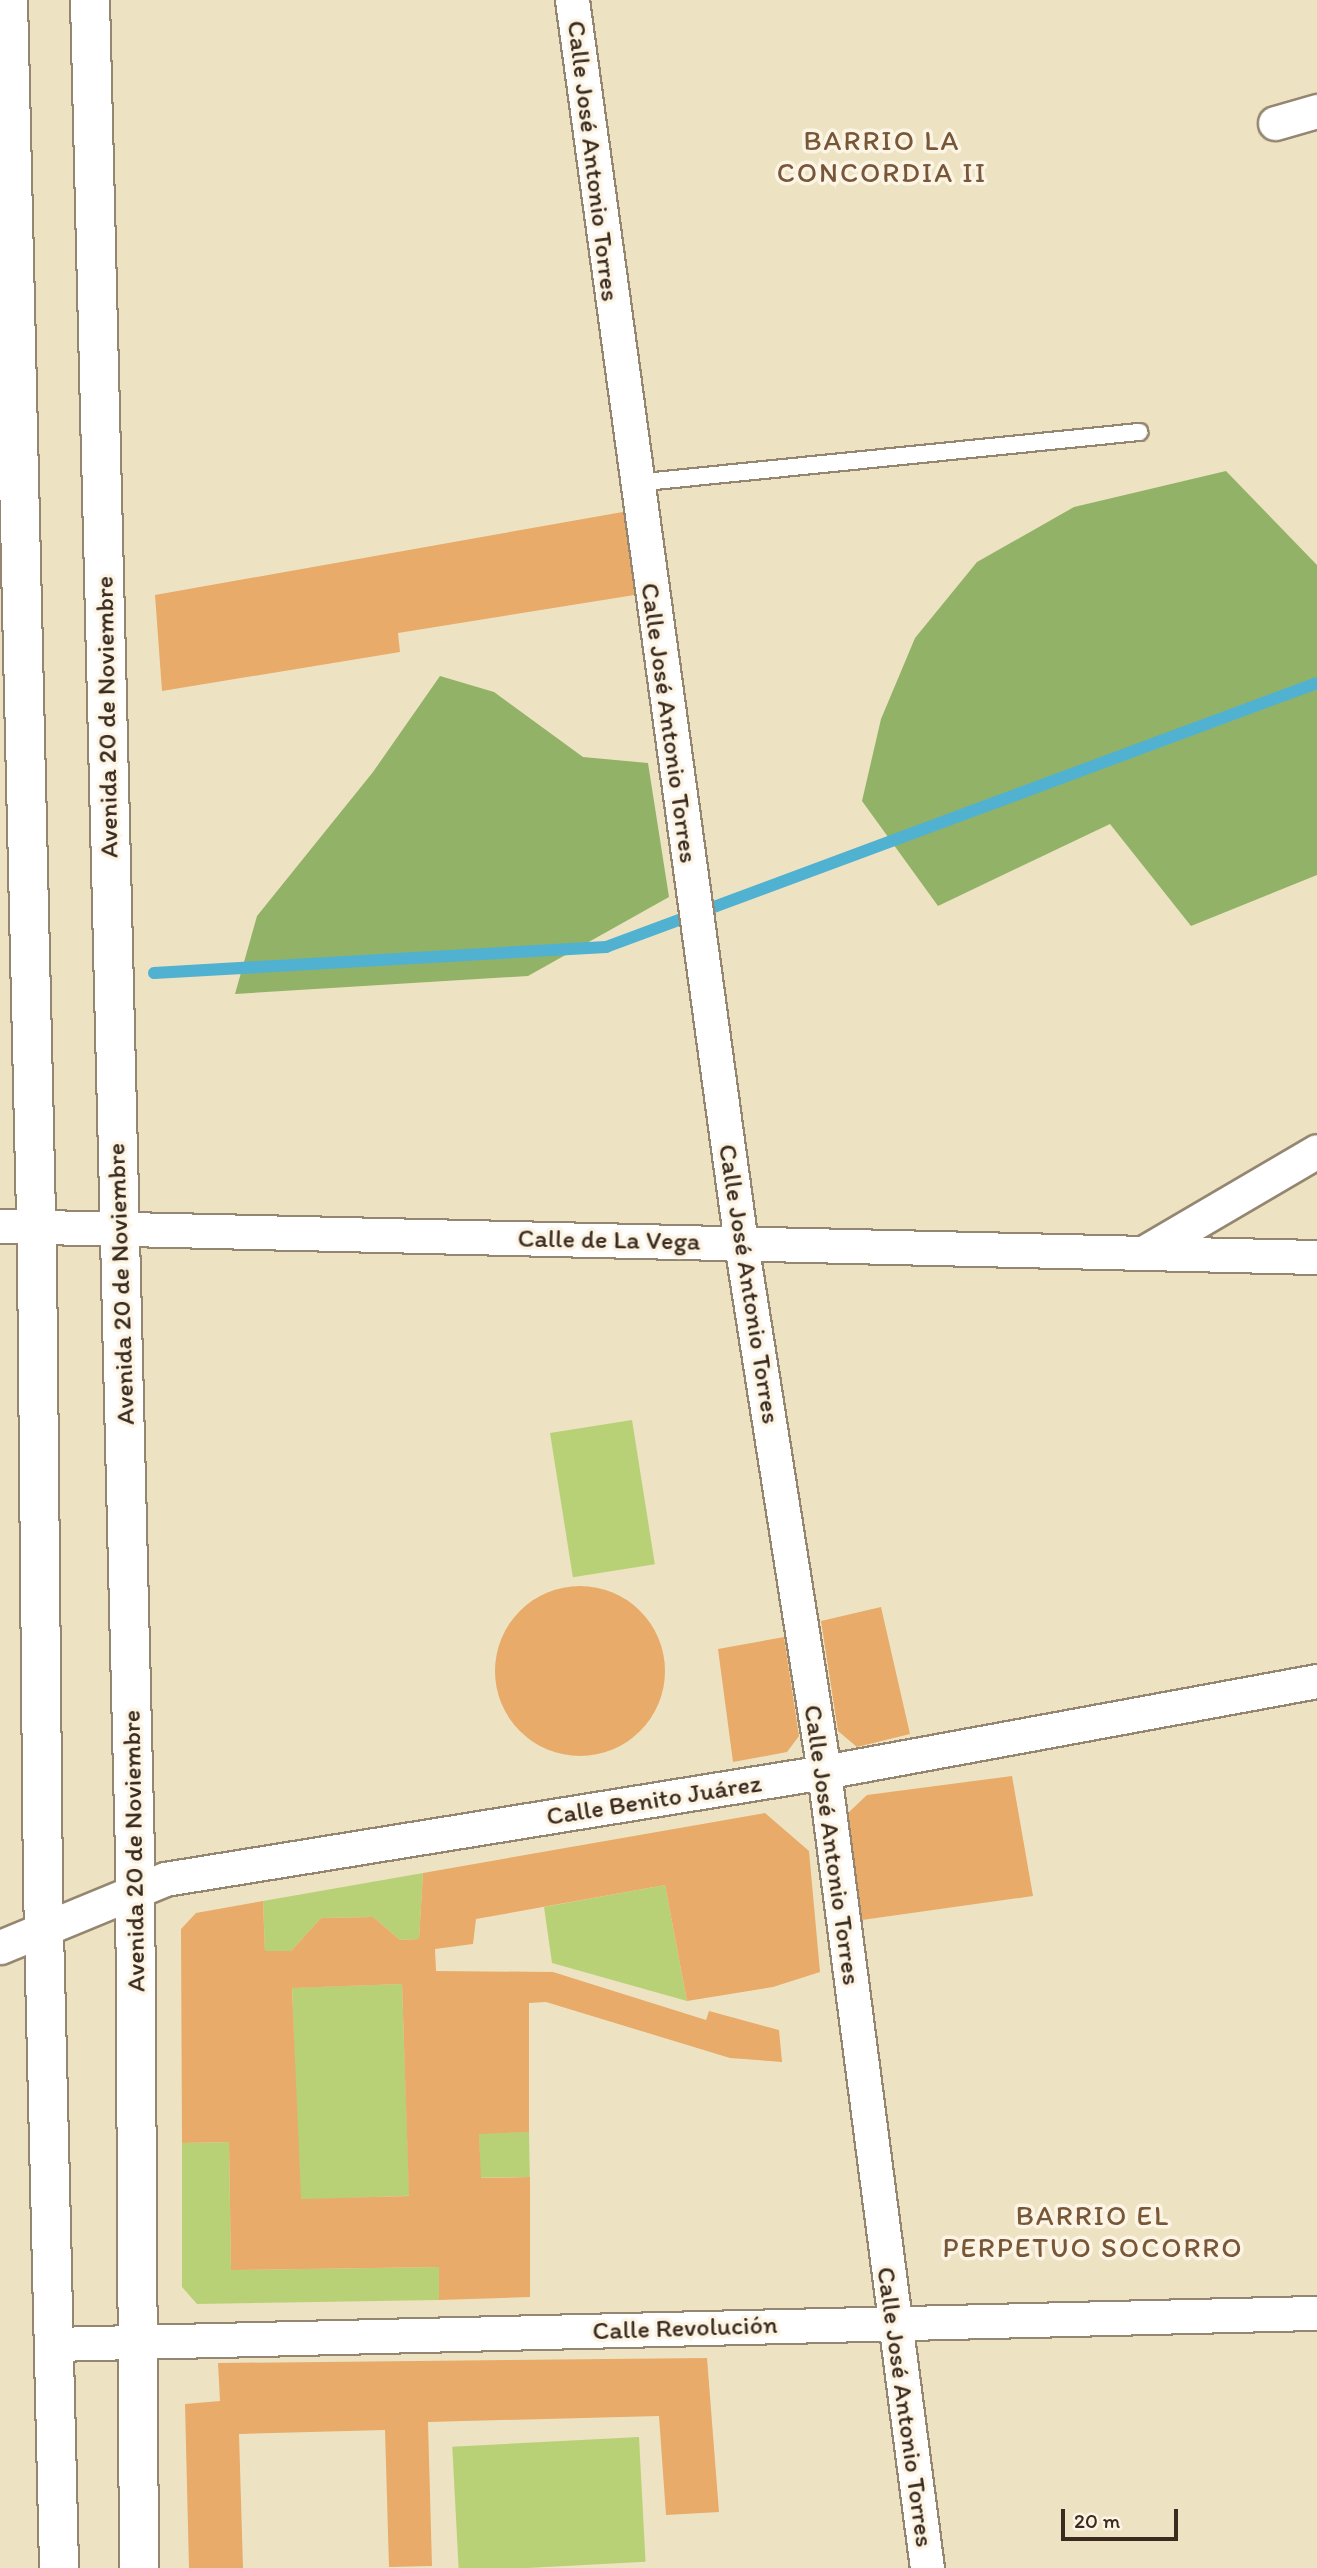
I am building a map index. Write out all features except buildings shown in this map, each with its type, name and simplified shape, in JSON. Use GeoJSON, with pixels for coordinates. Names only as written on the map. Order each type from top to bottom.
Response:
{"type":"FeatureCollection","features":[{"type":"Feature","properties":{"kind":"main road"},"geometry":{"type":"LineString","coordinates":[[8,0],[18,1227],[44,1929],[59,2568]]}},
{"type":"Feature","properties":{"kind":"main road","name":"Avenida 20 de Noviembre"},"geometry":{"type":"LineString","coordinates":[[90,0],[134,1892],[138,2568]]}},
{"type":"Feature","properties":{"kind":"street","name":"Calle José Antonio Torres"},"geometry":{"type":"LineString","coordinates":[[572,0],[635,483],[741,1243],[824,1772],[892,2322],[927,2568]]}},
{"type":"Feature","properties":{"kind":"street"},"geometry":{"type":"LineString","coordinates":[[1275,123],[1317,111]]}},
{"type":"Feature","properties":{"kind":"street"},"geometry":{"type":"LineString","coordinates":[[1145,1252],[1317,1151]]}},
{"type":"Feature","properties":{"kind":"street","name":"Calle de La Vega"},"geometry":{"type":"LineString","coordinates":[[18,1227],[1317,1258]]}},
{"type":"Feature","properties":{"kind":"street","name":"Calle Benito Juárez"},"geometry":{"type":"LineString","coordinates":[[0,1947],[166,1879],[824,1772],[1317,1681]]}},
{"type":"Feature","properties":{"kind":"street","name":"Calle Revolución"},"geometry":{"type":"LineString","coordinates":[[54,2344],[1317,2313]]}},
{"type":"Feature","properties":{"kind":"lane"},"geometry":{"type":"LineString","coordinates":[[635,483],[1139,432]]}},
{"type":"Feature","properties":{"kind":"green space"},"geometry":{"type":"Polygon","coordinates":[[[1226,471],[1317,565],[1317,875],[1191,926],[1110,824],[938,906],[862,801],[881,719],[915,638],[977,562],[1074,507],[1226,471]]]}},
{"type":"Feature","properties":{"kind":"green space"},"geometry":{"type":"Polygon","coordinates":[[[440,676],[494,692],[583,757],[648,763],[669,897],[528,976],[235,994],[257,916],[373,772],[440,676]]]}},
{"type":"Feature","properties":{"kind":"green space"},"geometry":{"type":"Polygon","coordinates":[[[632,1420],[655,1564],[573,1577],[550,1433],[632,1420]]]}},
{"type":"Feature","properties":{"kind":"green space"},"geometry":{"type":"Polygon","coordinates":[[[423,1873],[419,1939],[400,1940],[373,1917],[321,1918],[291,1951],[265,1951],[263,1901],[423,1873]]]}},
{"type":"Feature","properties":{"kind":"green space"},"geometry":{"type":"Polygon","coordinates":[[[665,1885],[687,2001],[552,1963],[544,1907],[665,1885]]]}},
{"type":"Feature","properties":{"kind":"green space"},"geometry":{"type":"Polygon","coordinates":[[[402,1984],[409,2196],[299,2200],[292,1988],[402,1984]]]}},
{"type":"Feature","properties":{"kind":"green space"},"geometry":{"type":"Polygon","coordinates":[[[529,2132],[530,2177],[480,2178],[479,2133],[529,2132]]]}},
{"type":"Feature","properties":{"kind":"green space"},"geometry":{"type":"Polygon","coordinates":[[[229,2142],[231,2270],[439,2267],[439,2300],[197,2304],[182,2287],[182,2143],[229,2142]]]}},
{"type":"Feature","properties":{"kind":"green space"},"geometry":{"type":"Polygon","coordinates":[[[639,2437],[646,2562],[528,2568],[459,2568],[452,2447],[639,2437]]]}},
{"type":"Feature","properties":{"kind":"waterway"},"geometry":{"type":"LineString","coordinates":[[154,973],[606,947],[1317,683]]}},
{"type":"Feature","properties":{"kind":"district","name":"BARRIO LA CONCORDIA II"},"geometry":{"type":"Point","coordinates":[882,156]}},
{"type":"Feature","properties":{"kind":"district","name":"BARRIO EL PERPETUO SOCORRO"},"geometry":{"type":"Point","coordinates":[1093,2231]}}]}
